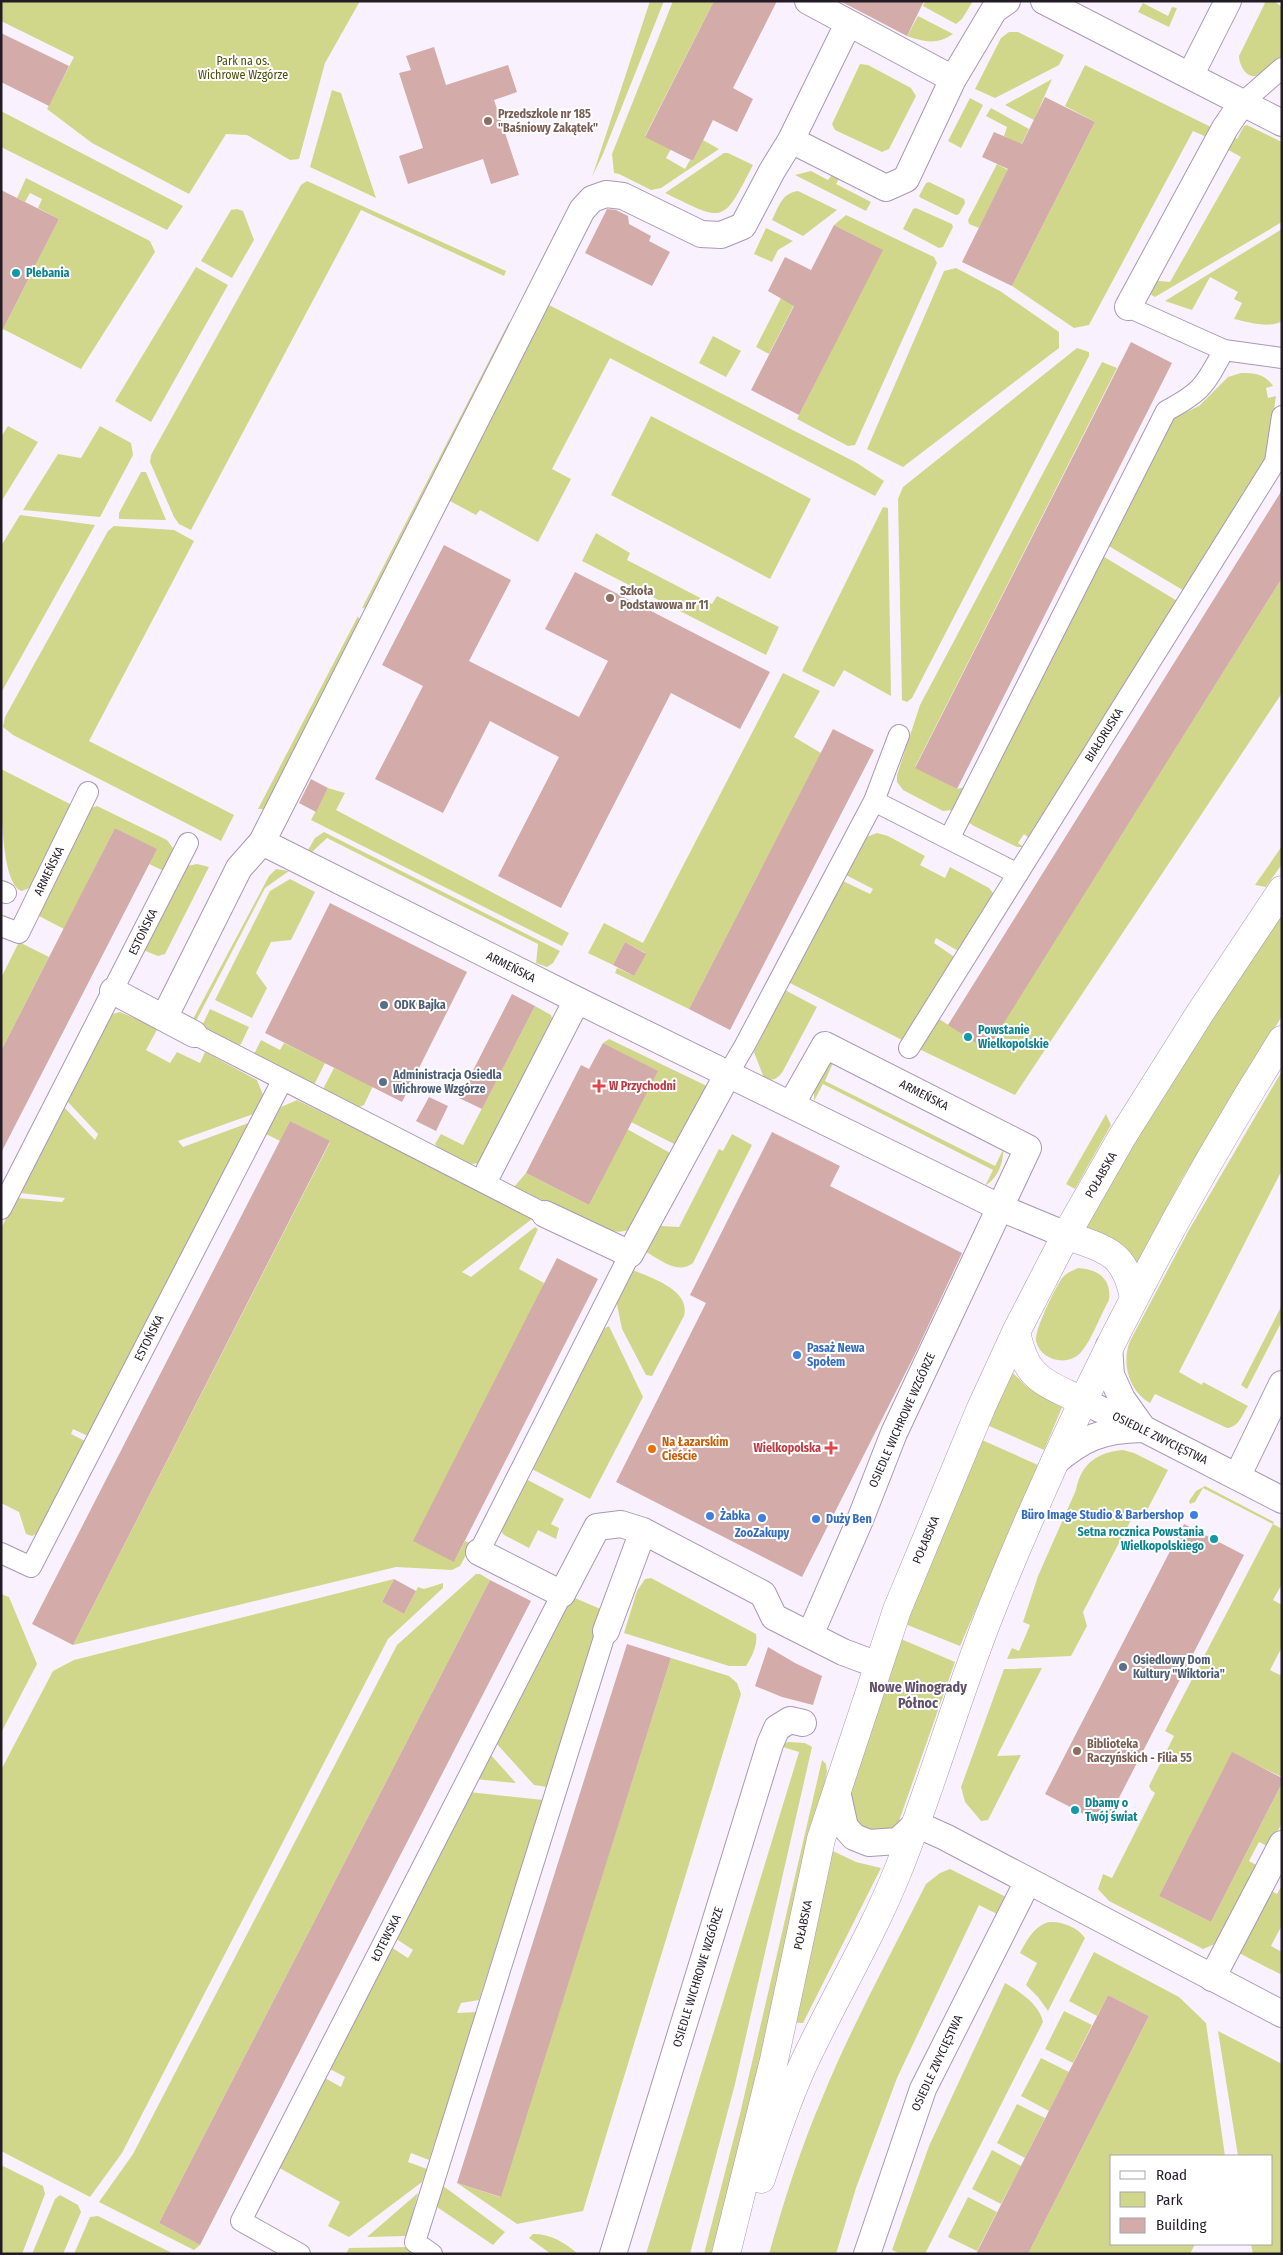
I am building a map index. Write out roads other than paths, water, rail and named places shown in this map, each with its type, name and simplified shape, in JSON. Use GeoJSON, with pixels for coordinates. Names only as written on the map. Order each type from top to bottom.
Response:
{"type":"FeatureCollection","features":[{"type":"Feature","properties":{"kind":"street"},"geometry":{"type":"LineString","coordinates":[[808,1],[848,24],[953,78]]}},
{"type":"Feature","properties":{"kind":"street"},"geometry":{"type":"LineString","coordinates":[[790,140],[886,188],[906,179],[953,78],[994,10],[1007,1]]}},
{"type":"Feature","properties":{"kind":"street"},"geometry":{"type":"LineString","coordinates":[[1044,1],[1282,123]]}},
{"type":"Feature","properties":{"kind":"street"},"geometry":{"type":"LineString","coordinates":[[1190,76],[1228,1]]}},
{"type":"Feature","properties":{"kind":"street"},"geometry":{"type":"LineString","coordinates":[[164,1018],[239,868],[262,842],[521,314],[582,210],[592,199],[606,194],[623,196],[701,234],[721,235],[743,226],[790,140],[848,24]]}},
{"type":"Feature","properties":{"kind":"street"},"geometry":{"type":"LineString","coordinates":[[1282,68],[1242,103],[1225,128],[1128,306],[1224,350],[1282,358]]}},
{"type":"Feature","properties":{"kind":"street"},"geometry":{"type":"LineString","coordinates":[[949,839],[1166,411],[1190,399],[1207,382],[1224,350]]}},
{"type":"Feature","properties":{"kind":"street","name":"BIAŁORUSKA"},"geometry":{"type":"LineString","coordinates":[[909,1048],[1275,462],[1282,416]]}},
{"type":"Feature","properties":{"kind":"street"},"geometry":{"type":"LineString","coordinates":[[878,1665],[843,1652],[774,1617],[763,1594],[643,1531],[621,1524],[597,1527],[562,1594],[479,1552],[630,1254],[728,1074],[746,1045],[874,801],[899,735]]}},
{"type":"Feature","properties":{"kind":"street","name":"ARMEŃSKA"},"geometry":{"type":"LineString","coordinates":[[1,926],[19,933],[88,792]]}},
{"type":"Feature","properties":{"kind":"street"},"geometry":{"type":"LineString","coordinates":[[874,801],[1018,874]]}},
{"type":"Feature","properties":{"kind":"street"},"geometry":{"type":"LineString","coordinates":[[253,818],[262,842]]}},
{"type":"Feature","properties":{"kind":"street","name":"ARMEŃSKA"},"geometry":{"type":"LineString","coordinates":[[262,842],[577,1000],[1001,1208],[1066,1235]]}},
{"type":"Feature","properties":{"kind":"street","name":"ESTOŃSKA"},"geometry":{"type":"LineString","coordinates":[[1,1209],[188,843]]}},
{"type":"Feature","properties":{"kind":"street","name":"POŁABSKA"},"geometry":{"type":"LineString","coordinates":[[726,2254],[774,2060],[822,1839],[897,1610],[981,1408],[1016,1332],[1066,1235],[1122,1137],[1189,1029],[1282,890]]}},
{"type":"Feature","properties":{"kind":"street"},"geometry":{"type":"LineString","coordinates":[[113,991],[282,1081],[486,1177],[545,1214],[630,1254]]}},
{"type":"Feature","properties":{"kind":"street"},"geometry":{"type":"LineString","coordinates":[[486,1177],[577,1000]]}},
{"type":"Feature","properties":{"kind":"street"},"geometry":{"type":"LineString","coordinates":[[735,2254],[774,2139],[801,2069],[895,1877],[916,1824],[942,1744],[993,1605],[1054,1463],[1109,1346],[1205,1166],[1282,1040]]}},
{"type":"Feature","properties":{"kind":"street","name":"ARMEŃSKA"},"geometry":{"type":"LineString","coordinates":[[791,1105],[825,1044],[1028,1148],[1001,1208]]}},
{"type":"Feature","properties":{"kind":"street","name":"ESTOŃSKA"},"geometry":{"type":"LineString","coordinates":[[1,1553],[31,1567],[282,1081]]}},
{"type":"Feature","properties":{"kind":"street","name":"OSIEDLE WICHROWE WZGÓRZE"},"geometry":{"type":"LineString","coordinates":[[810,1635],[860,1520],[894,1433],[1001,1208]]}},
{"type":"Feature","properties":{"kind":"street"},"geometry":{"type":"LineString","coordinates":[[1066,1235],[1108,1251],[1122,1262],[1130,1279],[1134,1298]]}},
{"type":"Feature","properties":{"kind":"street"},"geometry":{"type":"LineString","coordinates":[[1016,1332],[1020,1351],[1028,1368],[1043,1381],[1082,1401]]}},
{"type":"Feature","properties":{"kind":"street"},"geometry":{"type":"LineString","coordinates":[[1109,1346],[1111,1375],[1122,1399],[1144,1429]]}},
{"type":"Feature","properties":{"kind":"street"},"geometry":{"type":"LineString","coordinates":[[1237,1477],[1282,1384]]}},
{"type":"Feature","properties":{"kind":"street","name":"OSIEDLE ZWYCIĘSTWA"},"geometry":{"type":"LineString","coordinates":[[1082,1401],[1144,1429],[1282,1500]]}},
{"type":"Feature","properties":{"kind":"street"},"geometry":{"type":"LineString","coordinates":[[1054,1463],[1072,1447],[1090,1437],[1116,1430],[1144,1429]]}},
{"type":"Feature","properties":{"kind":"street"},"geometry":{"type":"LineString","coordinates":[[432,2254],[415,2242],[606,1631],[643,1531]]}},
{"type":"Feature","properties":{"kind":"street","name":"ŁOTEWSKA"},"geometry":{"type":"LineString","coordinates":[[300,2254],[241,2221],[562,1594]]}},
{"type":"Feature","properties":{"kind":"street","name":"OSIEDLE WICHROWE WZGÓRZE"},"geometry":{"type":"LineString","coordinates":[[613,2254],[770,1744],[777,1728],[790,1720],[803,1723]]}},
{"type":"Feature","properties":{"kind":"street"},"geometry":{"type":"LineString","coordinates":[[837,1791],[845,1827],[854,1837],[869,1843],[898,1841],[916,1824]]}},
{"type":"Feature","properties":{"kind":"street"},"geometry":{"type":"LineString","coordinates":[[916,1824],[1282,2014]]}},
{"type":"Feature","properties":{"kind":"street"},"geometry":{"type":"LineString","coordinates":[[1212,1978],[1282,1844]]}},
{"type":"Feature","properties":{"kind":"street","name":"OSIEDLE ZWYCIĘSTWA"},"geometry":{"type":"LineString","coordinates":[[866,2254],[923,2089],[1028,1881]]}},
{"type":"Feature","properties":{"kind":"place","name":"Przedszkole nr 185 \"Baśniowy Zakątek\""},"geometry":{"type":"Point","coordinates":[488,121]}},
{"type":"Feature","properties":{"kind":"place","name":"Plebania"},"geometry":{"type":"Point","coordinates":[16,273]}},
{"type":"Feature","properties":{"kind":"place","name":"Szkoła Podstawowa nr 11"},"geometry":{"type":"Point","coordinates":[610,598]}},
{"type":"Feature","properties":{"kind":"place","name":"ODK Bajka"},"geometry":{"type":"Point","coordinates":[384,1005]}},
{"type":"Feature","properties":{"kind":"place","name":"Powstanie Wielkopolskie"},"geometry":{"type":"Point","coordinates":[968,1037]}},
{"type":"Feature","properties":{"kind":"place","name":"Administracja Osiedla Wichrowe Wzgórze"},"geometry":{"type":"Point","coordinates":[383,1082]}},
{"type":"Feature","properties":{"kind":"place","name":"W Przychodni"},"geometry":{"type":"Point","coordinates":[599,1086]}},
{"type":"Feature","properties":{"kind":"place","name":"Pasaż Newa Społem"},"geometry":{"type":"Point","coordinates":[797,1355]}},
{"type":"Feature","properties":{"kind":"place","name":"Wielkopolska"},"geometry":{"type":"Point","coordinates":[831,1448]}},
{"type":"Feature","properties":{"kind":"place","name":"Na Łazarskim Cieście"},"geometry":{"type":"Point","coordinates":[652,1449]}},
{"type":"Feature","properties":{"kind":"place","name":"Büro Image Studio & Barbershop"},"geometry":{"type":"Point","coordinates":[1194,1515]}},
{"type":"Feature","properties":{"kind":"place","name":"Żabka"},"geometry":{"type":"Point","coordinates":[710,1516]}},
{"type":"Feature","properties":{"kind":"place","name":"ZooZakupy"},"geometry":{"type":"Point","coordinates":[762,1518]}},
{"type":"Feature","properties":{"kind":"place","name":"Duży Ben"},"geometry":{"type":"Point","coordinates":[816,1519]}},
{"type":"Feature","properties":{"kind":"place","name":"Setna rocznica Powstania Wielkopolskiego"},"geometry":{"type":"Point","coordinates":[1214,1539]}},
{"type":"Feature","properties":{"kind":"place","name":"Osiedlowy Dom Kultury \"Wiktoria\""},"geometry":{"type":"Point","coordinates":[1123,1667]}},
{"type":"Feature","properties":{"kind":"place","name":"Biblioteka Raczyńskich - Filia 55"},"geometry":{"type":"Point","coordinates":[1077,1751]}},
{"type":"Feature","properties":{"kind":"place","name":"Dbamy o Twój świat"},"geometry":{"type":"Point","coordinates":[1075,1810]}},
{"type":"Feature","properties":{"kind":"district","name":"Nowe Winogrady Północ"},"geometry":{"type":"Point","coordinates":[918,1695]}},
{"type":"Feature","properties":{"kind":"park label","name":"Park na os. Wichrowe Wzgórze"},"geometry":{"type":"Point","coordinates":[243,68]}}]}
